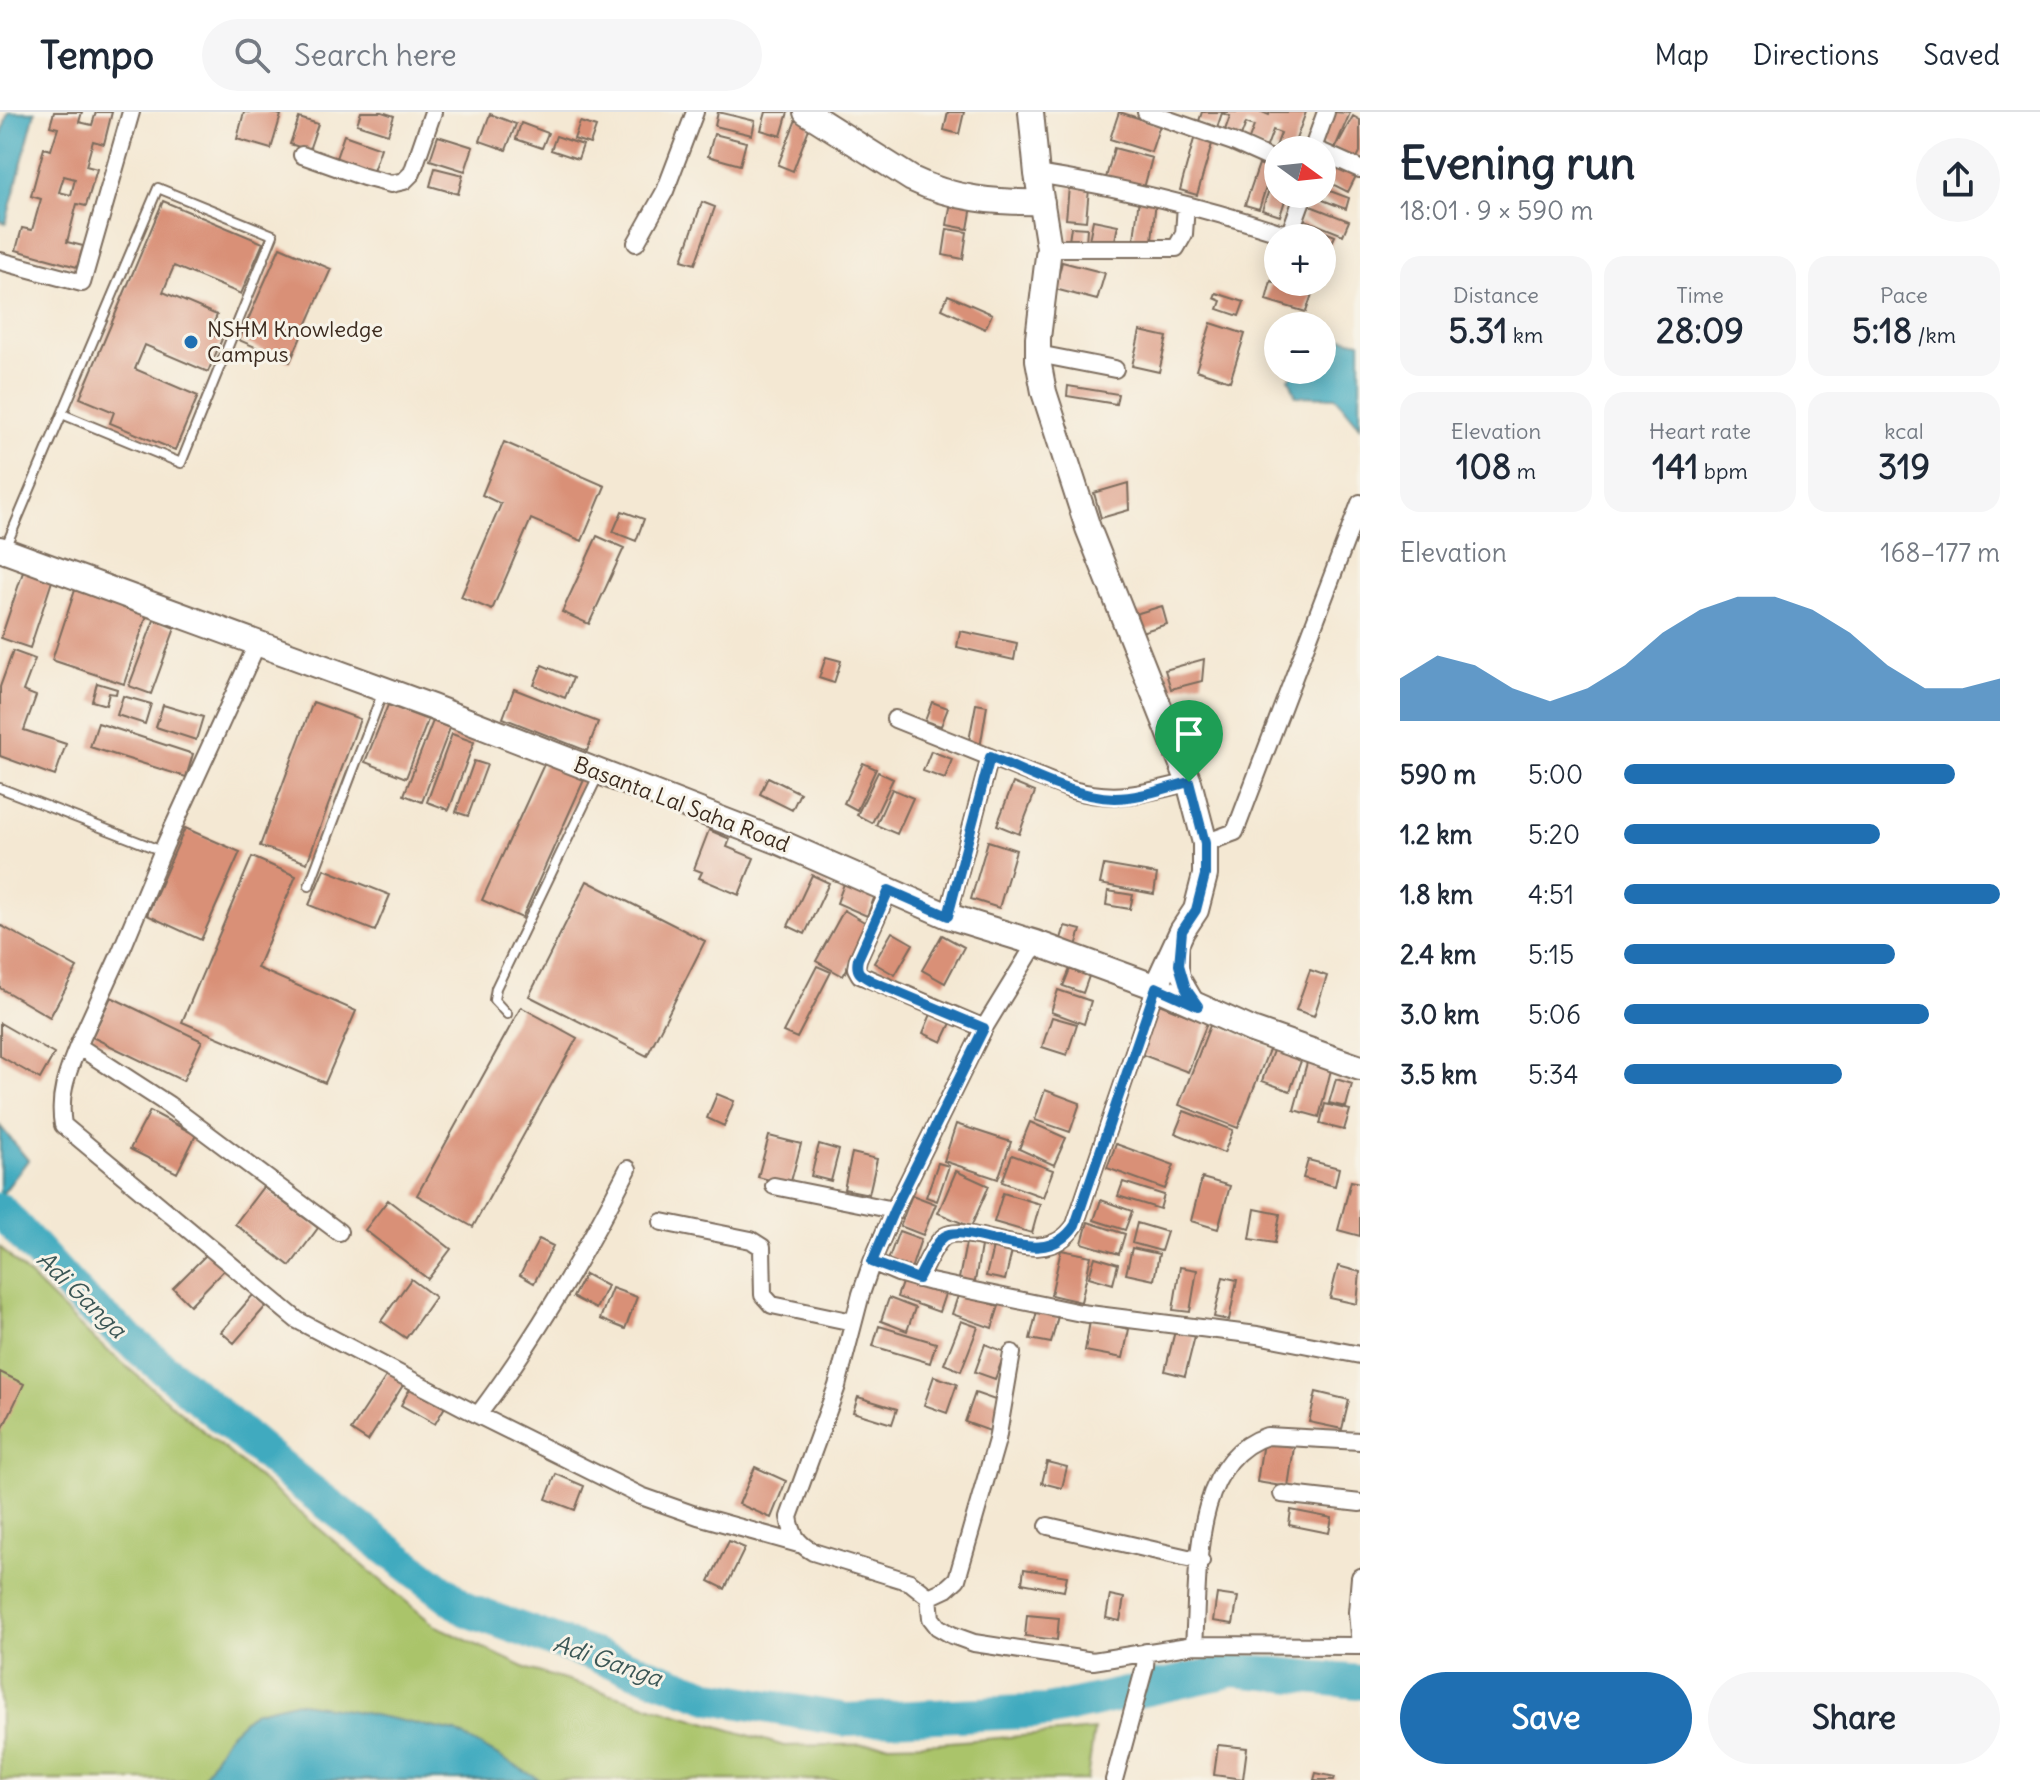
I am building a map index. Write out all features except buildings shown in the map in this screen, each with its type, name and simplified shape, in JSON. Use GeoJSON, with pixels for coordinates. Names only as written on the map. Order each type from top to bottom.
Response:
{"type":"FeatureCollection","features":[{"type":"Feature","properties":{"kind":"main road"},"geometry":{"type":"LineString","coordinates":[[806,112],[929,187],[982,200],[1042,202]]}},
{"type":"Feature","properties":{"kind":"main road"},"geometry":{"type":"LineString","coordinates":[[1031,112],[1049,248],[1040,308],[1038,354],[1051,417],[1088,528],[1189,782],[1205,843],[1205,875],[1196,910],[1182,931],[1156,987]]}},
{"type":"Feature","properties":{"kind":"main road","name":"Basanta Lal Saha Road"},"geometry":{"type":"LineString","coordinates":[[2,550],[384,689],[777,841],[948,916],[1036,943],[1156,987],[1252,1030],[1360,1068]]}},
{"type":"Feature","properties":{"kind":"street"},"geometry":{"type":"LineString","coordinates":[[0,261],[82,283],[131,112]]}},
{"type":"Feature","properties":{"kind":"street"},"geometry":{"type":"LineString","coordinates":[[302,155],[378,181],[391,184],[404,181],[412,173],[433,112]]}},
{"type":"Feature","properties":{"kind":"street"},"geometry":{"type":"LineString","coordinates":[[636,243],[665,191],[695,112]]}},
{"type":"Feature","properties":{"kind":"street"},"geometry":{"type":"LineString","coordinates":[[1146,112],[1264,156]]}},
{"type":"Feature","properties":{"kind":"street"},"geometry":{"type":"LineString","coordinates":[[1320,136],[1326,112]]}},
{"type":"Feature","properties":{"kind":"street"},"geometry":{"type":"LineString","coordinates":[[1336,159],[1360,169]]}},
{"type":"Feature","properties":{"kind":"street"},"geometry":{"type":"LineString","coordinates":[[1037,174],[1103,185],[1282,233],[1291,230],[1299,208]]}},
{"type":"Feature","properties":{"kind":"street"},"geometry":{"type":"LineString","coordinates":[[1049,248],[1176,248],[1184,234],[1186,205]]}},
{"type":"Feature","properties":{"kind":"street"},"geometry":{"type":"LineString","coordinates":[[1038,354],[1115,369]]}},
{"type":"Feature","properties":{"kind":"street"},"geometry":{"type":"LineString","coordinates":[[1205,843],[1235,832],[1359,508]]}},
{"type":"Feature","properties":{"kind":"street"},"geometry":{"type":"LineString","coordinates":[[258,642],[162,851],[64,1080],[60,1109],[63,1125],[297,1320],[641,1496],[910,1582],[929,1597],[931,1618],[938,1627],[974,1643],[1093,1661],[1147,1656],[1188,1645],[1360,1646],[1357,1612],[1360,1577]]}},
{"type":"Feature","properties":{"kind":"street"},"geometry":{"type":"LineString","coordinates":[[895,719],[1092,796],[1135,796],[1189,782]]}},
{"type":"Feature","properties":{"kind":"street"},"geometry":{"type":"LineString","coordinates":[[948,916],[990,757]]}},
{"type":"Feature","properties":{"kind":"street"},"geometry":{"type":"LineString","coordinates":[[889,890],[858,959],[856,968],[860,975],[984,1028]]}},
{"type":"Feature","properties":{"kind":"street"},"geometry":{"type":"LineString","coordinates":[[1182,931],[1180,975],[1198,1006]]}},
{"type":"Feature","properties":{"kind":"street"},"geometry":{"type":"LineString","coordinates":[[799,1544],[791,1531],[789,1517],[837,1386],[872,1262],[894,1210],[984,1028],[1036,943]]}},
{"type":"Feature","properties":{"kind":"street"},"geometry":{"type":"LineString","coordinates":[[918,1279],[943,1237],[952,1234],[968,1234],[1034,1247],[1052,1246],[1066,1239],[1075,1225],[1156,987]]}},
{"type":"Feature","properties":{"kind":"street"},"geometry":{"type":"LineString","coordinates":[[78,1046],[169,1105],[339,1232]]}},
{"type":"Feature","properties":{"kind":"street"},"geometry":{"type":"LineString","coordinates":[[478,1415],[537,1331],[628,1169]]}},
{"type":"Feature","properties":{"kind":"street"},"geometry":{"type":"LineString","coordinates":[[774,1186],[894,1210]]}},
{"type":"Feature","properties":{"kind":"street"},"geometry":{"type":"LineString","coordinates":[[662,1222],[751,1240],[762,1247],[763,1295],[772,1305],[853,1322]]}},
{"type":"Feature","properties":{"kind":"street"},"geometry":{"type":"LineString","coordinates":[[872,1262],[918,1279],[1096,1316],[1257,1335],[1360,1355]]}},
{"type":"Feature","properties":{"kind":"street"},"geometry":{"type":"LineString","coordinates":[[929,1597],[946,1589],[957,1579],[997,1440],[1012,1353]]}},
{"type":"Feature","properties":{"kind":"street"},"geometry":{"type":"LineString","coordinates":[[1188,1645],[1205,1518],[1213,1487],[1235,1455],[1254,1440],[1267,1436],[1360,1441]]}},
{"type":"Feature","properties":{"kind":"street"},"geometry":{"type":"LineString","coordinates":[[1282,1494],[1360,1503]]}},
{"type":"Feature","properties":{"kind":"street"},"geometry":{"type":"LineString","coordinates":[[1048,1526],[1201,1561]]}},
{"type":"Feature","properties":{"kind":"street"},"geometry":{"type":"LineString","coordinates":[[1114,1780],[1147,1656]]}},
{"type":"Feature","properties":{"kind":"lane"},"geometry":{"type":"LineString","coordinates":[[2,550],[158,188],[273,235],[181,463],[62,414]]}},
{"type":"Feature","properties":{"kind":"lane"},"geometry":{"type":"LineString","coordinates":[[309,886],[384,689]]}},
{"type":"Feature","properties":{"kind":"lane"},"geometry":{"type":"LineString","coordinates":[[507,1014],[494,1000],[496,988],[600,772]]}},
{"type":"Feature","properties":{"kind":"lane"},"geometry":{"type":"LineString","coordinates":[[0,788],[162,851]]}},
{"type":"Feature","properties":{"kind":"green space"},"geometry":{"type":"Polygon","coordinates":[[[0,1247],[89,1335],[434,1625],[528,1669],[784,1746],[938,1743],[1094,1730],[1087,1780],[0,1780],[0,1247]]]}},
{"type":"Feature","properties":{"kind":"water"},"geometry":{"type":"Polygon","coordinates":[[[8,112],[35,112],[6,223],[0,221],[0,141],[8,112]]]}},
{"type":"Feature","properties":{"kind":"water"},"geometry":{"type":"Polygon","coordinates":[[[1342,338],[1360,342],[1360,426],[1336,397],[1296,396],[1291,384],[1336,384],[1336,342],[1342,338]]]}},
{"type":"Feature","properties":{"kind":"water"},"geometry":{"type":"Polygon","coordinates":[[[0,1126],[28,1160],[0,1197],[0,1126]]]}},
{"type":"Feature","properties":{"kind":"water"},"geometry":{"type":"Polygon","coordinates":[[[294,1702],[456,1732],[540,1780],[201,1780],[227,1736],[253,1712],[294,1702]]]}},
{"type":"Feature","properties":{"kind":"waterway","name":"Adi Ganga"},"geometry":{"type":"LineString","coordinates":[[0,1210],[82,1300],[294,1478],[467,1610],[712,1697],[846,1720],[1047,1711],[1234,1670],[1360,1682]]}},
{"type":"Feature","properties":{"kind":"place","name":"NSHM Knowledge Campus"},"geometry":{"type":"Point","coordinates":[191,342]}},
{"type":"Feature","properties":{"kind":"route"},"geometry":{"type":"LineString","coordinates":[[990,757],[1092,796],[1135,796],[1189,782],[1205,843],[1205,875],[1196,910],[1182,931],[1179,965],[1186,989],[1198,1006],[1156,987],[1075,1225],[1066,1239],[1052,1246],[1034,1247],[968,1234],[952,1234],[943,1237],[918,1279],[872,1262],[894,1210],[984,1028],[860,975],[856,968],[858,959],[889,890],[948,916],[990,757]]}}]}
